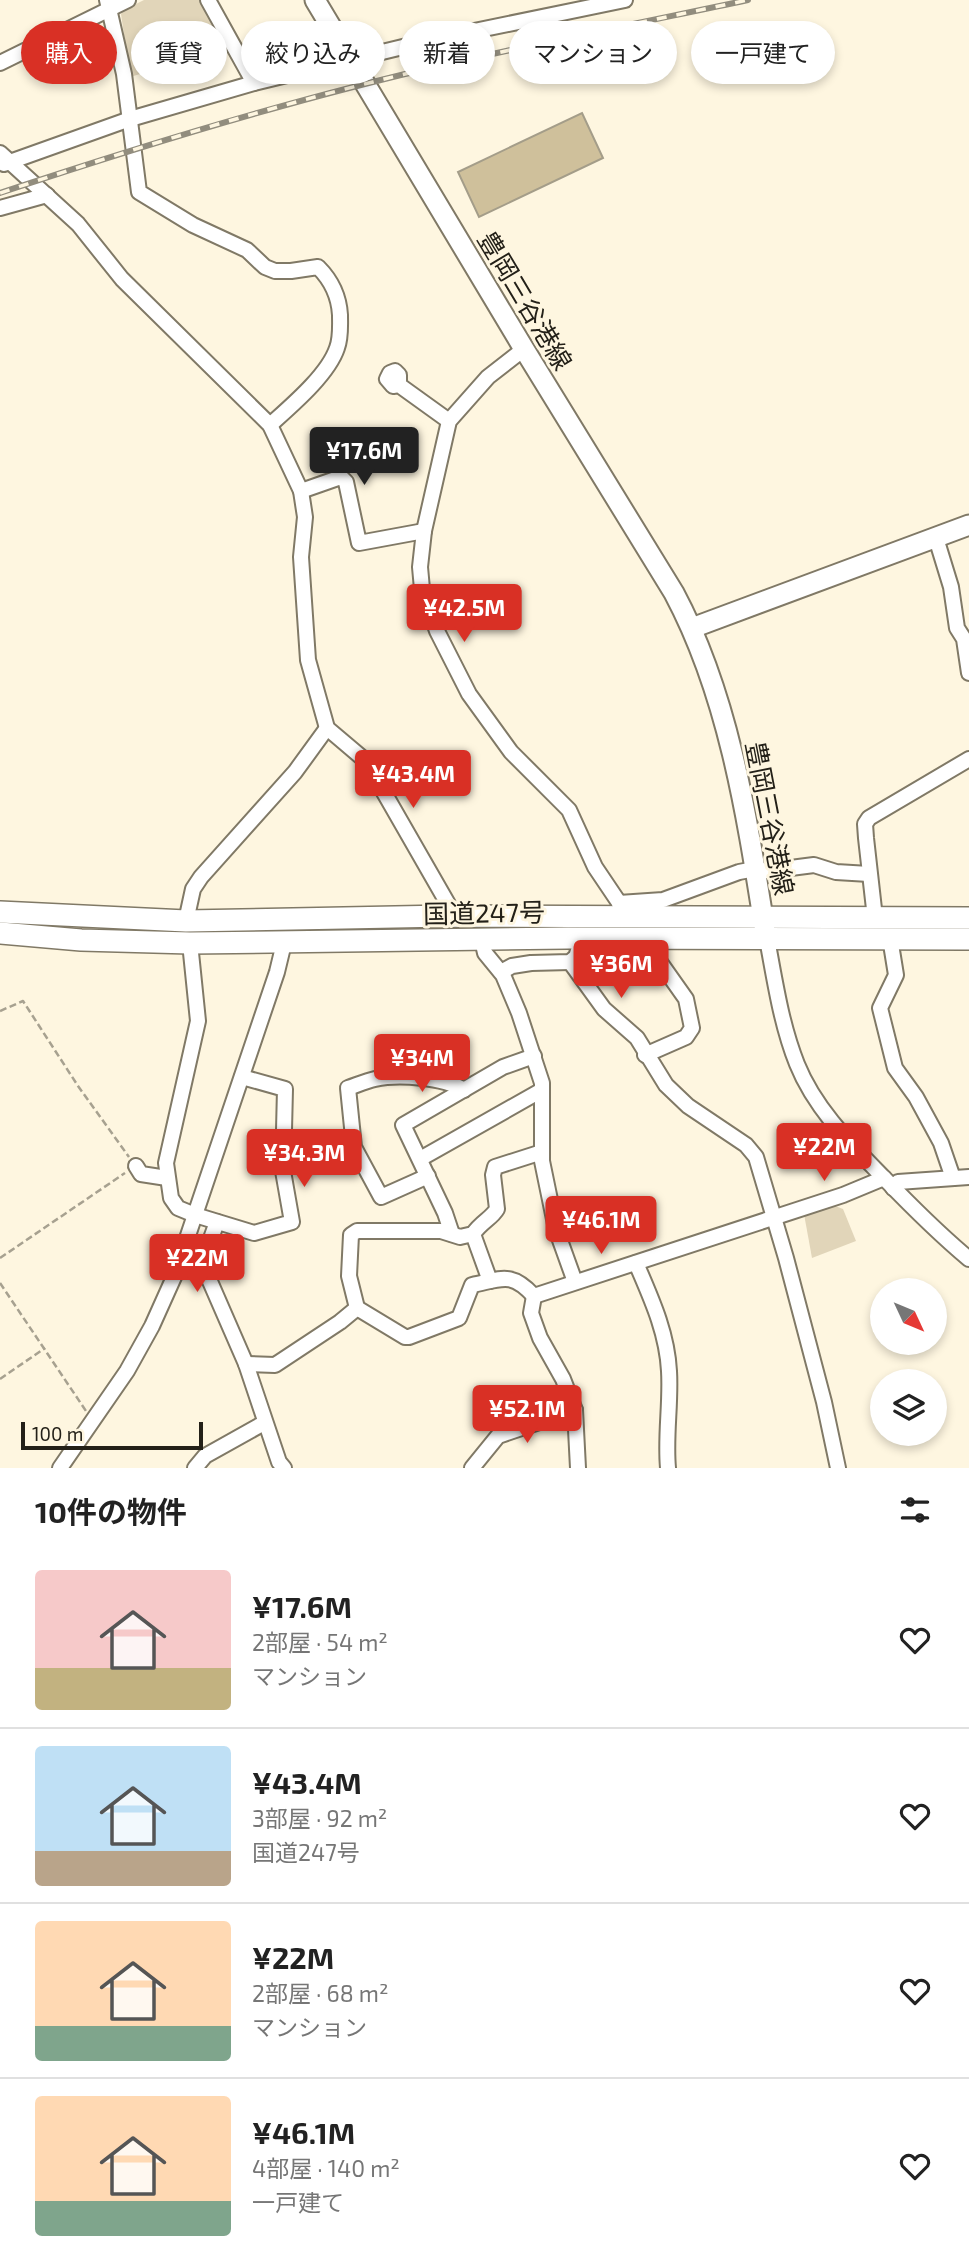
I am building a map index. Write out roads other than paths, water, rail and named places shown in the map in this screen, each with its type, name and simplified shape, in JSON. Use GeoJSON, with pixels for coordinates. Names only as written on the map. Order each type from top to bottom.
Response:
{"type":"FeatureCollection","features":[{"type":"Feature","properties":{"kind":"highway","name":"国道247号"},"geometry":{"type":"LineString","coordinates":[[0,912],[186,920],[446,916],[623,909],[763,916],[969,918]]}},
{"type":"Feature","properties":{"kind":"highway","name":"国道247号"},"geometry":{"type":"LineString","coordinates":[[0,933],[81,940],[190,943],[582,938],[969,939]]}},
{"type":"Feature","properties":{"kind":"main road","name":"豊岡三谷港線"},"geometry":{"type":"LineString","coordinates":[[315,0],[328,21]]}},
{"type":"Feature","properties":{"kind":"main road","name":"豊岡三谷港線"},"geometry":{"type":"LineString","coordinates":[[367,84],[524,349],[674,593],[692,628],[729,739],[767,939]]}},
{"type":"Feature","properties":{"kind":"main road"},"geometry":{"type":"LineString","coordinates":[[692,628],[969,525]]}},
{"type":"Feature","properties":{"kind":"street"},"geometry":{"type":"LineString","coordinates":[[0,63],[109,4],[128,0]]}},
{"type":"Feature","properties":{"kind":"street"},"geometry":{"type":"LineString","coordinates":[[208,0],[241,60]]}},
{"type":"Feature","properties":{"kind":"street"},"geometry":{"type":"LineString","coordinates":[[385,51],[579,5],[625,0]]}},
{"type":"Feature","properties":{"kind":"street"},"geometry":{"type":"LineString","coordinates":[[109,4],[130,119],[139,192],[193,225],[247,250],[265,267],[275,271],[318,267],[328,278],[339,305],[340,336],[337,350],[311,386],[270,425]]}},
{"type":"Feature","properties":{"kind":"street"},"geometry":{"type":"LineString","coordinates":[[3,160],[251,84]]}},
{"type":"Feature","properties":{"kind":"street"},"geometry":{"type":"LineString","coordinates":[[3,160],[78,224],[122,279],[270,425],[301,491],[305,517],[301,557],[308,660],[327,728],[366,761],[448,904],[446,916]]}},
{"type":"Feature","properties":{"kind":"street"},"geometry":{"type":"LineString","coordinates":[[0,208],[47,195]]}},
{"type":"Feature","properties":{"kind":"street"},"geometry":{"type":"LineString","coordinates":[[524,349],[488,377],[449,421],[424,531],[420,567],[422,589],[438,631],[469,694],[511,752],[569,810],[595,867],[623,909],[663,900],[739,872],[755,869],[767,871],[814,865],[836,872],[869,874]]}},
{"type":"Feature","properties":{"kind":"street"},"geometry":{"type":"LineString","coordinates":[[399,385],[449,421]]}},
{"type":"Feature","properties":{"kind":"street"},"geometry":{"type":"LineString","coordinates":[[301,491],[341,477],[345,482],[359,543],[424,531]]}},
{"type":"Feature","properties":{"kind":"street"},"geometry":{"type":"LineString","coordinates":[[936,538],[951,587],[957,628],[966,637],[969,673]]}},
{"type":"Feature","properties":{"kind":"street"},"geometry":{"type":"LineString","coordinates":[[186,920],[193,889],[201,877],[295,772],[327,728]]}},
{"type":"Feature","properties":{"kind":"street"},"geometry":{"type":"LineString","coordinates":[[875,918],[865,824],[869,818],[969,759]]}},
{"type":"Feature","properties":{"kind":"street"},"geometry":{"type":"LineString","coordinates":[[501,972],[512,966],[531,963],[570,962],[576,957],[582,938]]}},
{"type":"Feature","properties":{"kind":"street"},"geometry":{"type":"LineString","coordinates":[[890,938],[897,975],[880,1008],[895,1068],[916,1097],[941,1143],[953,1178]]}},
{"type":"Feature","properties":{"kind":"street"},"geometry":{"type":"LineString","coordinates":[[767,939],[783,1023],[797,1065],[819,1104],[852,1145],[943,1237],[969,1259]]}},
{"type":"Feature","properties":{"kind":"street"},"geometry":{"type":"LineString","coordinates":[[482,940],[485,953],[501,972],[534,1056],[542,1090],[542,1152],[556,1229],[575,1282]]}},
{"type":"Feature","properties":{"kind":"street"},"geometry":{"type":"LineString","coordinates":[[645,1055],[686,1037],[692,1028],[686,999],[657,958],[657,940]]}},
{"type":"Feature","properties":{"kind":"street"},"geometry":{"type":"LineString","coordinates":[[190,943],[198,1021],[166,1163],[171,1198],[178,1208],[254,1233],[292,1222],[283,1171],[285,1088],[242,1077]]}},
{"type":"Feature","properties":{"kind":"street"},"geometry":{"type":"LineString","coordinates":[[60,1468],[127,1371],[152,1326],[174,1277],[277,972],[284,943]]}},
{"type":"Feature","properties":{"kind":"street"},"geometry":{"type":"LineString","coordinates":[[570,962],[604,1009],[637,1038],[645,1055],[666,1085],[688,1106],[746,1145],[756,1157],[824,1402],[838,1468]]}},
{"type":"Feature","properties":{"kind":"street"},"geometry":{"type":"LineString","coordinates":[[452,1234],[430,1178],[403,1125],[503,1067],[534,1056]]}},
{"type":"Feature","properties":{"kind":"street"},"geometry":{"type":"LineString","coordinates":[[430,1178],[381,1197],[354,1147],[348,1088],[377,1078],[420,1078],[454,1083],[464,1090]]}},
{"type":"Feature","properties":{"kind":"street"},"geometry":{"type":"LineString","coordinates":[[420,1159],[542,1090]]}},
{"type":"Feature","properties":{"kind":"street"},"geometry":{"type":"LineString","coordinates":[[534,1296],[524,1285],[510,1278],[472,1284],[459,1318],[405,1337],[357,1308],[349,1276],[351,1235],[357,1231],[441,1231],[460,1237],[473,1234],[480,1223],[497,1209],[493,1175],[495,1167],[542,1152]]}},
{"type":"Feature","properties":{"kind":"street"},"geometry":{"type":"LineString","coordinates":[[136,1166],[141,1174],[167,1178]]}},
{"type":"Feature","properties":{"kind":"street"},"geometry":{"type":"LineString","coordinates":[[534,1296],[843,1195],[889,1183],[969,1177]]}},
{"type":"Feature","properties":{"kind":"street"},"geometry":{"type":"LineString","coordinates":[[217,1222],[202,1263],[246,1364],[264,1423],[279,1462],[284,1468]]}},
{"type":"Feature","properties":{"kind":"street"},"geometry":{"type":"LineString","coordinates":[[473,1234],[490,1281]]}},
{"type":"Feature","properties":{"kind":"street"},"geometry":{"type":"LineString","coordinates":[[636,1263],[658,1312],[665,1339],[669,1371],[668,1468]]}},
{"type":"Feature","properties":{"kind":"street"},"geometry":{"type":"LineString","coordinates":[[534,1296],[531,1313],[535,1326],[563,1379],[575,1410],[578,1468]]}},
{"type":"Feature","properties":{"kind":"street"},"geometry":{"type":"LineString","coordinates":[[246,1364],[275,1365],[325,1333],[357,1308]]}},
{"type":"Feature","properties":{"kind":"street"},"geometry":{"type":"LineString","coordinates":[[472,1468],[498,1436],[575,1410]]}},
{"type":"Feature","properties":{"kind":"street"},"geometry":{"type":"LineString","coordinates":[[195,1468],[205,1456],[264,1423]]}},
{"type":"Feature","properties":{"kind":"railway"},"geometry":{"type":"LineString","coordinates":[[0,193],[167,140],[391,77],[748,0]]}}]}
